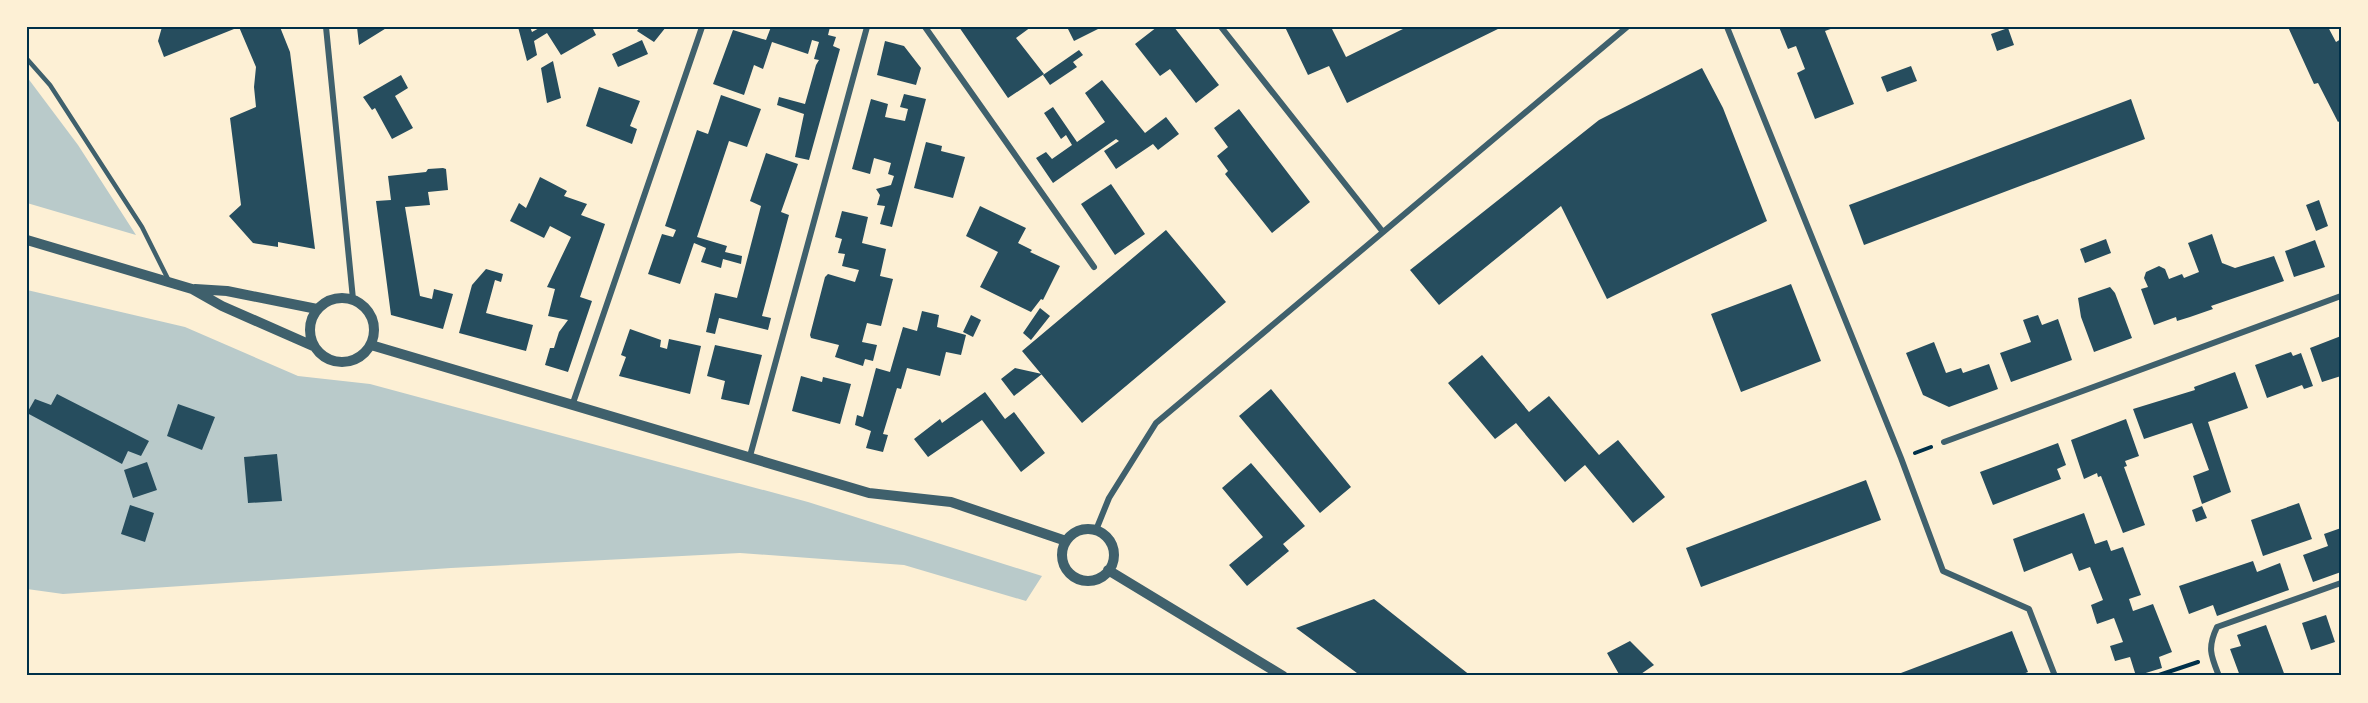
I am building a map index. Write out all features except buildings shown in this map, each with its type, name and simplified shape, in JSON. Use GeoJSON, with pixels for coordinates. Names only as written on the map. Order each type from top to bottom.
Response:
{"type":"FeatureCollection","features":[{"type":"Feature","properties":{"kind":"street"},"geometry":{"type":"LineString","coordinates":[[326,27],[352,299]]}},
{"type":"Feature","properties":{"kind":"street"},"geometry":{"type":"LineString","coordinates":[[573,403],[702,27]]}},
{"type":"Feature","properties":{"kind":"street"},"geometry":{"type":"LineString","coordinates":[[750,456],[867,27]]}},
{"type":"Feature","properties":{"kind":"street"},"geometry":{"type":"LineString","coordinates":[[925,27],[1094,267]]}},
{"type":"Feature","properties":{"kind":"street"},"geometry":{"type":"LineString","coordinates":[[1221,27],[1225,36],[1383,232]]}},
{"type":"Feature","properties":{"kind":"street"},"geometry":{"type":"LineString","coordinates":[[1096,530],[1109,498],[1156,423],[1627,27]]}},
{"type":"Feature","properties":{"kind":"street"},"geometry":{"type":"LineString","coordinates":[[1727,27],[1901,458],[1943,571],[2029,609],[2055,676]]}},
{"type":"Feature","properties":{"kind":"street"},"geometry":{"type":"LineString","coordinates":[[27,240],[192,288],[227,291],[316,309]]}},
{"type":"Feature","properties":{"kind":"street"},"geometry":{"type":"LineString","coordinates":[[192,288],[222,306],[313,346],[331,361],[343,363],[364,354],[371,345],[375,331],[373,318],[365,306],[352,299],[339,297],[327,301],[316,309],[311,321],[310,334],[313,346]]}},
{"type":"Feature","properties":{"kind":"street"},"geometry":{"type":"LineString","coordinates":[[1944,442],[2341,296]]}},
{"type":"Feature","properties":{"kind":"street"},"geometry":{"type":"LineString","coordinates":[[371,345],[573,403],[869,493],[951,502],[1066,541]]}},
{"type":"Feature","properties":{"kind":"street"},"geometry":{"type":"LineString","coordinates":[[1096,530],[1109,540],[1114,555],[1108,570],[1094,580],[1077,579],[1065,567],[1062,558],[1066,541],[1079,531],[1096,530]]}},
{"type":"Feature","properties":{"kind":"street"},"geometry":{"type":"LineString","coordinates":[[1108,570],[1283,676]]}},
{"type":"Feature","properties":{"kind":"street"},"geometry":{"type":"LineString","coordinates":[[2219,676],[2212,657],[2210,641],[2217,627],[2341,583]]}},
{"type":"Feature","properties":{"kind":"lane"},"geometry":{"type":"LineString","coordinates":[[27,59],[50,85],[142,228],[169,281]]}},
{"type":"Feature","properties":{"kind":"path"},"geometry":{"type":"LineString","coordinates":[[1901,458],[1944,442]]}},
{"type":"Feature","properties":{"kind":"path"},"geometry":{"type":"LineString","coordinates":[[2156,676],[2212,657]]}},
{"type":"Feature","properties":{"kind":"shaded area"},"geometry":{"type":"Polygon","coordinates":[[[27,77],[78,145],[136,235],[27,203],[27,77]]]}},
{"type":"Feature","properties":{"kind":"shaded area"},"geometry":{"type":"Polygon","coordinates":[[[27,290],[185,327],[298,376],[370,384],[808,502],[1042,576],[1026,601],[904,565],[740,553],[451,568],[63,594],[27,589],[27,290]]]}}]}
